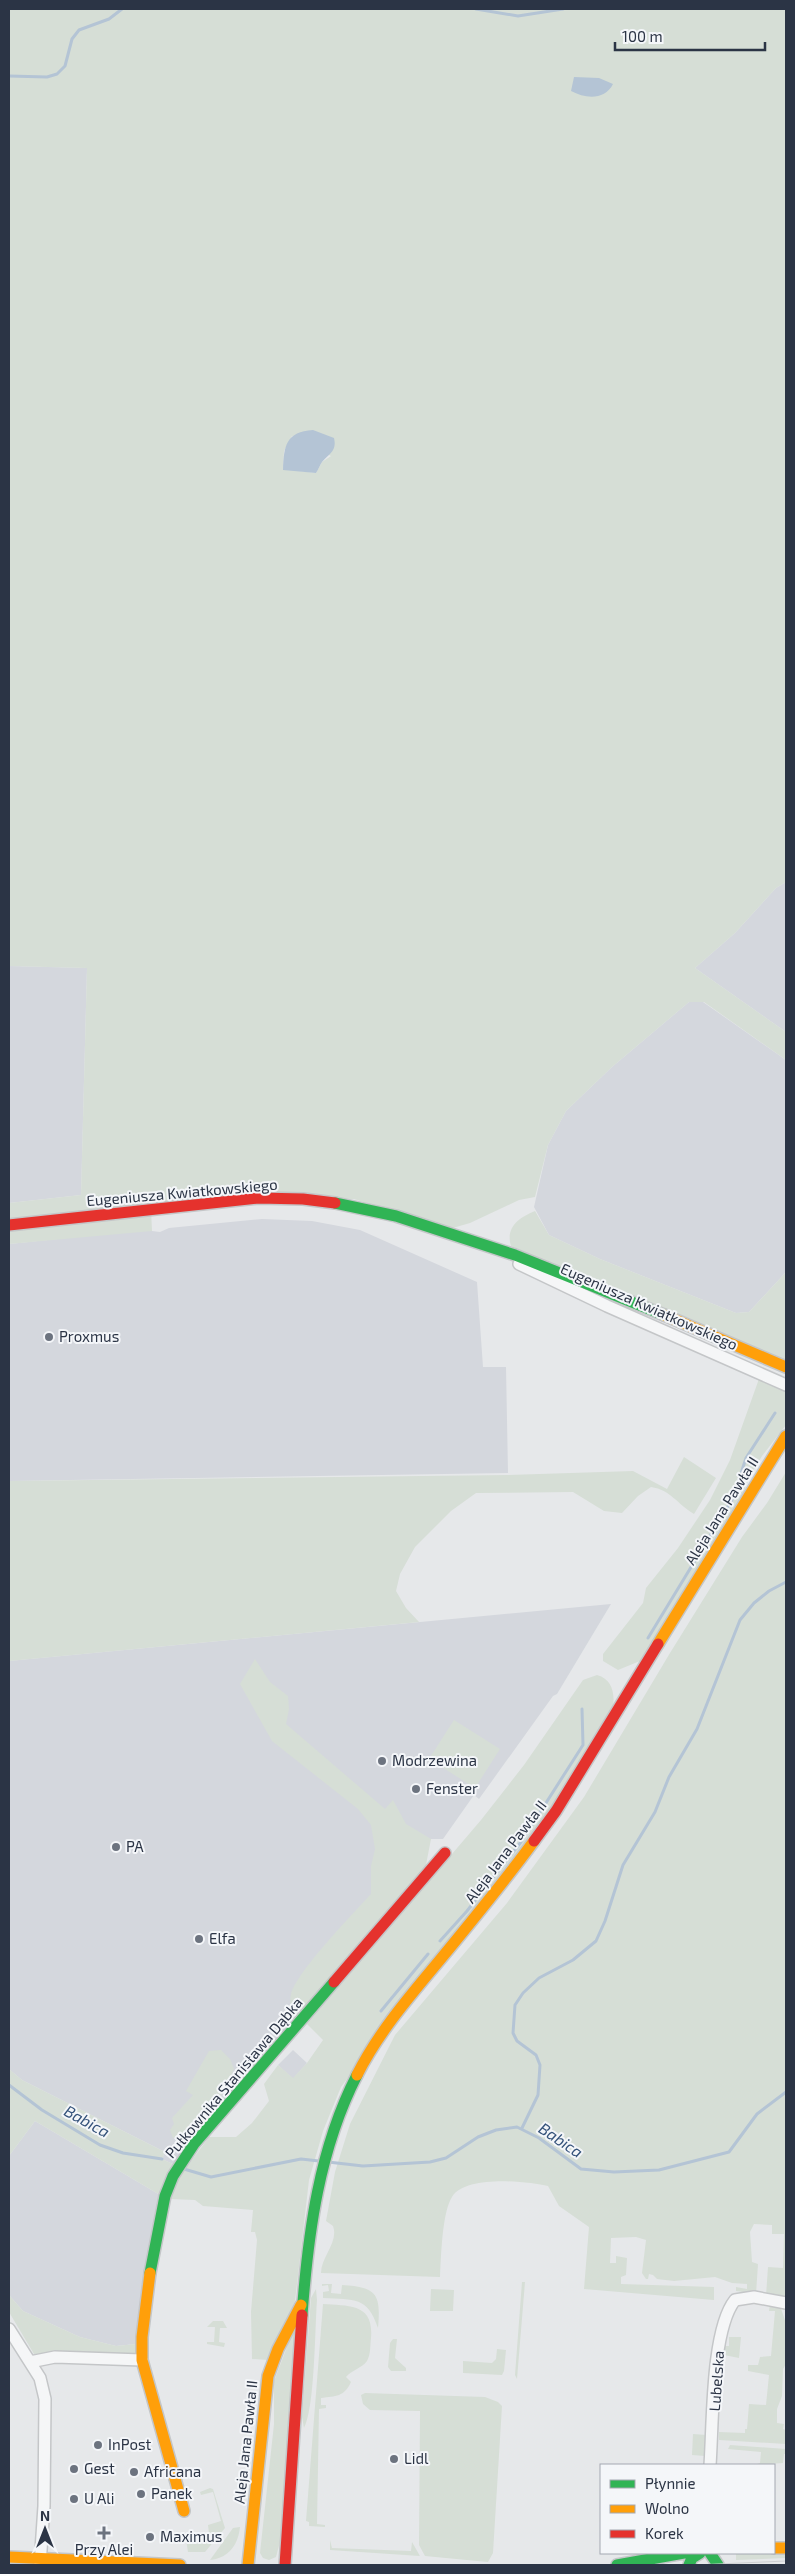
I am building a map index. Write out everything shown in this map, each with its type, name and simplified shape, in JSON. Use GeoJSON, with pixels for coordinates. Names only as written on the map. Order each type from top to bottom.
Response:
{"type":"FeatureCollection","features":[{"type":"Feature","properties":{"kind":"street","name":"Eugeniusza Kwiatkowskiego"},"geometry":{"type":"LineString","coordinates":[[9,1225],[231,1201],[294,1199],[332,1202],[371,1209],[501,1252],[669,1317],[786,1367]]}},
{"type":"Feature","properties":{"kind":"street","name":"Eugeniusza Kwiatkowskiego"},"geometry":{"type":"LineString","coordinates":[[501,1252],[513,1261],[607,1306],[786,1385]]}},
{"type":"Feature","properties":{"kind":"street","name":"Aleja Jana Pawła II"},"geometry":{"type":"LineString","coordinates":[[285,2565],[303,2300],[312,2222],[319,2180],[337,2115],[362,2065],[396,2013],[502,1886],[556,1811],[786,1436]]}},
{"type":"Feature","properties":{"kind":"street","name":"Pułkownika Stanisława Dąbka"},"geometry":{"type":"LineString","coordinates":[[184,2511],[142,2360],[152,2252],[165,2196],[173,2176],[184,2158],[445,1853]]}},
{"type":"Feature","properties":{"kind":"street","name":"Lubelska"},"geometry":{"type":"LineString","coordinates":[[710,2464],[720,2337],[725,2316],[735,2300],[754,2297],[786,2303]]}},
{"type":"Feature","properties":{"kind":"street","name":"Aleja Jana Pawła II"},"geometry":{"type":"LineString","coordinates":[[248,2565],[268,2376],[278,2349],[303,2300]]}},
{"type":"Feature","properties":{"kind":"street"},"geometry":{"type":"LineString","coordinates":[[9,2329],[42,2383],[45,2399],[41,2561]]}},
{"type":"Feature","properties":{"kind":"street"},"geometry":{"type":"LineString","coordinates":[[30,2362],[55,2356],[142,2360]]}},
{"type":"Feature","properties":{"kind":"street"},"geometry":{"type":"LineString","coordinates":[[617,2565],[678,2554]]}},
{"type":"Feature","properties":{"kind":"street"},"geometry":{"type":"LineString","coordinates":[[689,2565],[692,2558],[698,2554]]}},
{"type":"Feature","properties":{"kind":"street"},"geometry":{"type":"LineString","coordinates":[[711,2554],[718,2565]]}},
{"type":"Feature","properties":{"kind":"street"},"geometry":{"type":"LineString","coordinates":[[9,2558],[41,2561],[180,2565]]}},
{"type":"Feature","properties":{"kind":"shaded area"},"geometry":{"type":"Polygon","coordinates":[[[9,9],[786,9],[786,882],[776,888],[735,933],[695,968],[786,1032],[786,1060],[704,1002],[689,1002],[612,1067],[566,1111],[548,1145],[535,1197],[519,1200],[470,1223],[449,1229],[354,1199],[9,1219],[9,1203],[81,1195],[87,968],[9,966],[9,9]],[[292,436],[284,451],[283,469],[316,473],[322,462],[331,456],[292,436]]]}},
{"type":"Feature","properties":{"kind":"shaded area"},"geometry":{"type":"Polygon","coordinates":[[[786,882],[786,1032],[695,968],[735,933],[776,888],[786,882]]]}},
{"type":"Feature","properties":{"kind":"shaded area"},"geometry":{"type":"Polygon","coordinates":[[[9,966],[87,968],[81,1195],[9,1203],[9,966]]]}},
{"type":"Feature","properties":{"kind":"shaded area"},"geometry":{"type":"Polygon","coordinates":[[[689,1002],[703,1002],[786,1060],[786,1272],[749,1312],[736,1313],[600,1259],[549,1235],[534,1207],[548,1145],[566,1111],[612,1067],[689,1002]]]}},
{"type":"Feature","properties":{"kind":"shaded area"},"geometry":{"type":"Polygon","coordinates":[[[151,1209],[152,1231],[9,1244],[9,1225],[151,1209]]]}},
{"type":"Feature","properties":{"kind":"shaded area"},"geometry":{"type":"Polygon","coordinates":[[[535,1211],[549,1235],[600,1259],[736,1313],[749,1312],[786,1272],[786,1364],[511,1246],[510,1233],[512,1228],[524,1216],[535,1211]]]}},
{"type":"Feature","properties":{"kind":"shaded area"},"geometry":{"type":"Polygon","coordinates":[[[262,1219],[312,1221],[360,1230],[477,1282],[483,1367],[506,1367],[508,1473],[9,1481],[9,1244],[144,1230],[160,1232],[169,1228],[262,1219]]]}},
{"type":"Feature","properties":{"kind":"shaded area"},"geometry":{"type":"Polygon","coordinates":[[[760,1376],[786,1388],[786,1425],[762,1456],[749,1478],[742,1497],[640,1661],[618,1670],[603,1661],[603,1654],[643,1603],[646,1588],[678,1548],[710,1500],[730,1460],[760,1376]]]}},
{"type":"Feature","properties":{"kind":"shaded area"},"geometry":{"type":"Polygon","coordinates":[[[684,1457],[716,1478],[694,1514],[669,1494],[651,1487],[638,1496],[622,1513],[604,1511],[573,1492],[476,1493],[451,1511],[415,1547],[400,1574],[396,1591],[406,1608],[419,1622],[9,1661],[9,1481],[507,1475],[633,1471],[667,1489],[684,1457]]]}},
{"type":"Feature","properties":{"kind":"shaded area"},"geometry":{"type":"Polygon","coordinates":[[[786,1472],[786,2299],[766,2296],[768,2267],[783,2268],[784,2234],[772,2234],[772,2225],[754,2224],[750,2232],[752,2262],[758,2264],[756,2294],[736,2291],[736,2287],[747,2289],[747,2284],[732,2283],[715,2277],[674,2281],[657,2279],[649,2274],[648,2279],[646,2279],[642,2273],[646,2240],[636,2237],[611,2238],[610,2263],[616,2263],[616,2256],[627,2258],[626,2275],[621,2277],[621,2284],[714,2287],[714,2300],[584,2289],[589,2227],[559,2206],[548,2186],[511,2181],[469,2185],[459,2190],[452,2197],[444,2224],[440,2277],[321,2273],[334,2238],[333,2226],[326,2221],[335,2172],[350,2124],[395,2035],[507,1903],[584,1797],[742,1537],[767,1503],[786,1472]]]}},
{"type":"Feature","properties":{"kind":"shaded area"},"geometry":{"type":"Polygon","coordinates":[[[611,1604],[557,1694],[553,1696],[479,1799],[474,1795],[443,1839],[427,1839],[293,2015],[297,2019],[175,2165],[162,2159],[165,2152],[22,2080],[10,2070],[9,1661],[611,1604]]]}},
{"type":"Feature","properties":{"kind":"shaded area"},"geometry":{"type":"Polygon","coordinates":[[[255,1659],[270,1682],[288,1696],[289,1709],[286,1724],[385,1809],[393,1800],[406,1824],[431,1839],[425,1870],[297,2019],[292,2011],[291,1994],[314,1957],[371,1894],[371,1866],[375,1849],[371,1825],[358,1809],[272,1741],[240,1684],[255,1659]]]}},
{"type":"Feature","properties":{"kind":"shaded area"},"geometry":{"type":"Polygon","coordinates":[[[597,1675],[606,1680],[611,1687],[613,1707],[545,1817],[341,2087],[323,2131],[309,2180],[295,2301],[269,2360],[252,2359],[251,2312],[257,2240],[255,2232],[251,2232],[253,2210],[203,2206],[195,2200],[170,2199],[180,2176],[209,2137],[236,2137],[252,2123],[269,2101],[264,2084],[278,2065],[293,2078],[307,2063],[323,2040],[307,2024],[481,1820],[524,1765],[583,1680],[597,1675]]]}},
{"type":"Feature","properties":{"kind":"shaded area"},"geometry":{"type":"Polygon","coordinates":[[[454,1720],[500,1749],[475,1788],[429,1759],[454,1720]]]}},
{"type":"Feature","properties":{"kind":"shaded area"},"geometry":{"type":"Polygon","coordinates":[[[221,2050],[230,2059],[234,2069],[223,2093],[187,2134],[173,2138],[170,2130],[174,2124],[172,2118],[193,2095],[186,2091],[209,2051],[221,2050]]]}},
{"type":"Feature","properties":{"kind":"shaded area"},"geometry":{"type":"Polygon","coordinates":[[[293,2050],[307,2063],[293,2079],[278,2065],[293,2050]]]}},
{"type":"Feature","properties":{"kind":"shaded area"},"geometry":{"type":"Polygon","coordinates":[[[9,2069],[22,2080],[165,2152],[162,2159],[175,2165],[160,2195],[35,2121],[9,2156],[9,2069]]]}},
{"type":"Feature","properties":{"kind":"shaded area"},"geometry":{"type":"Polygon","coordinates":[[[35,2121],[160,2195],[136,2344],[116,2346],[80,2337],[23,2311],[9,2295],[9,2156],[35,2121]]]}},
{"type":"Feature","properties":{"kind":"shaded area"},"geometry":{"type":"Polygon","coordinates":[[[522,2282],[525,2282],[517,2379],[515,2375],[522,2282]]]}},
{"type":"Feature","properties":{"kind":"shaded area"},"geometry":{"type":"Polygon","coordinates":[[[322,2284],[332,2284],[331,2293],[341,2294],[342,2285],[363,2288],[374,2294],[379,2307],[378,2328],[374,2318],[364,2305],[352,2300],[323,2298],[323,2292],[329,2291],[328,2285],[322,2286],[322,2284]]]}},
{"type":"Feature","properties":{"kind":"shaded area"},"geometry":{"type":"Polygon","coordinates":[[[316,2289],[314,2367],[308,2418],[304,2428],[302,2417],[311,2298],[316,2289]]]}},
{"type":"Feature","properties":{"kind":"shaded area"},"geometry":{"type":"Polygon","coordinates":[[[431,2289],[454,2290],[453,2311],[430,2311],[431,2289]]]}},
{"type":"Feature","properties":{"kind":"shaded area"},"geometry":{"type":"Polygon","coordinates":[[[9,2295],[23,2311],[80,2337],[116,2346],[136,2344],[136,2360],[37,2359],[9,2312],[9,2295]]]}},
{"type":"Feature","properties":{"kind":"shaded area"},"geometry":{"type":"Polygon","coordinates":[[[323,2304],[350,2306],[358,2309],[364,2312],[371,2327],[370,2352],[367,2361],[346,2377],[351,2382],[345,2391],[339,2395],[321,2398],[321,2405],[326,2405],[326,2408],[319,2409],[317,2524],[325,2525],[325,2527],[309,2526],[309,2522],[306,2521],[323,2304]]]}},
{"type":"Feature","properties":{"kind":"shaded area"},"geometry":{"type":"Polygon","coordinates":[[[770,2304],[780,2306],[786,2323],[786,2364],[783,2369],[782,2396],[777,2409],[777,2423],[784,2424],[786,2444],[719,2440],[719,2432],[745,2433],[749,2404],[766,2405],[769,2375],[748,2371],[748,2365],[758,2365],[760,2357],[771,2356],[775,2311],[769,2311],[770,2304]]]}},
{"type":"Feature","properties":{"kind":"shaded area"},"geometry":{"type":"Polygon","coordinates":[[[300,2313],[280,2542],[276,2557],[269,2560],[263,2558],[260,2553],[274,2424],[274,2381],[300,2313]]]}},
{"type":"Feature","properties":{"kind":"shaded area"},"geometry":{"type":"Polygon","coordinates":[[[213,2321],[223,2321],[227,2328],[220,2328],[219,2342],[225,2343],[224,2347],[207,2344],[207,2342],[214,2342],[215,2327],[207,2327],[213,2321]]]}},
{"type":"Feature","properties":{"kind":"shaded area"},"geometry":{"type":"Polygon","coordinates":[[[729,2337],[741,2337],[739,2358],[724,2355],[725,2346],[729,2346],[729,2337]]]}},
{"type":"Feature","properties":{"kind":"shaded area"},"geometry":{"type":"Polygon","coordinates":[[[393,2339],[397,2339],[395,2358],[406,2368],[406,2371],[391,2371],[388,2367],[390,2343],[393,2339]]]}},
{"type":"Feature","properties":{"kind":"shaded area"},"geometry":{"type":"Polygon","coordinates":[[[497,2349],[506,2350],[502,2375],[463,2373],[463,2361],[492,2363],[496,2359],[497,2349]]]}},
{"type":"Feature","properties":{"kind":"shaded area"},"geometry":{"type":"Polygon","coordinates":[[[365,2393],[485,2397],[498,2402],[502,2406],[493,2553],[488,2562],[425,2556],[419,2545],[420,2411],[370,2410],[363,2404],[361,2395],[365,2393]]]}},
{"type":"Feature","properties":{"kind":"shaded area"},"geometry":{"type":"Polygon","coordinates":[[[693,2434],[706,2435],[705,2456],[692,2455],[693,2434]]]}},
{"type":"Feature","properties":{"kind":"shaded area"},"geometry":{"type":"Polygon","coordinates":[[[730,2445],[786,2449],[786,2454],[784,2454],[783,2463],[757,2464],[760,2463],[761,2452],[728,2449],[730,2445]]]}},
{"type":"Feature","properties":{"kind":"shaded area"},"geometry":{"type":"Polygon","coordinates":[[[210,2488],[213,2489],[225,2528],[205,2552],[188,2552],[186,2540],[209,2533],[208,2525],[221,2521],[213,2492],[201,2495],[200,2492],[210,2488]]]}},
{"type":"Feature","properties":{"kind":"shaded area"},"geometry":{"type":"Polygon","coordinates":[[[240,2527],[235,2545],[231,2550],[222,2557],[210,2560],[233,2528],[240,2527]]]}},
{"type":"Feature","properties":{"kind":"shaded area"},"geometry":{"type":"Polygon","coordinates":[[[330,2540],[332,2548],[411,2551],[412,2542],[420,2556],[330,2550],[330,2540]]]}},
{"type":"Feature","properties":{"kind":"shaded area"},"geometry":{"type":"Polygon","coordinates":[[[736,2554],[786,2554],[786,2558],[736,2560],[736,2554]]]}},
{"type":"Feature","properties":{"kind":"water"},"geometry":{"type":"Polygon","coordinates":[[[574,77],[599,78],[613,84],[610,89],[600,95],[583,96],[571,91],[574,77]]]}},
{"type":"Feature","properties":{"kind":"water"},"geometry":{"type":"Polygon","coordinates":[[[313,430],[334,438],[335,446],[332,452],[322,462],[316,473],[283,470],[284,453],[288,441],[297,434],[313,430]]]}},
{"type":"Feature","properties":{"kind":"waterway"},"geometry":{"type":"LineString","coordinates":[[9,76],[47,77],[57,74],[65,66],[72,39],[79,30],[109,19],[122,9]]}},
{"type":"Feature","properties":{"kind":"waterway"},"geometry":{"type":"LineString","coordinates":[[476,9],[518,16],[563,9]]}},
{"type":"Feature","properties":{"kind":"waterway"},"geometry":{"type":"LineString","coordinates":[[648,1638],[733,1498],[746,1458],[775,1413]]}},
{"type":"Feature","properties":{"kind":"waterway"},"geometry":{"type":"LineString","coordinates":[[522,2128],[538,2095],[540,2065],[536,2055],[517,2041],[513,2033],[515,2005],[523,1993],[539,1978],[573,1960],[596,1941],[605,1921],[623,1865],[655,1812],[669,1777],[697,1729],[740,1620],[754,1603],[769,1591],[786,1582]]}},
{"type":"Feature","properties":{"kind":"waterway"},"geometry":{"type":"LineString","coordinates":[[440,1941],[467,1911],[521,1842],[583,1745],[582,1709]]}},
{"type":"Feature","properties":{"kind":"waterway"},"geometry":{"type":"LineString","coordinates":[[381,2011],[428,1954]]}},
{"type":"Feature","properties":{"kind":"waterway","name":"Babica"},"geometry":{"type":"LineString","coordinates":[[9,2085],[42,2110],[100,2145],[123,2153],[162,2159]]}},
{"type":"Feature","properties":{"kind":"waterway","name":"Babica"},"geometry":{"type":"LineString","coordinates":[[328,2162],[363,2166],[430,2162],[446,2158],[478,2137],[496,2130],[517,2127],[539,2138],[581,2169],[614,2172],[659,2170],[729,2152],[757,2114],[786,2092]]}},
{"type":"Feature","properties":{"kind":"waterway","name":"Babica"},"geometry":{"type":"LineString","coordinates":[[184,2169],[211,2177],[301,2159],[319,2161]]}},
{"type":"Feature","properties":{"kind":"tram line"},"geometry":{"type":"LineString","coordinates":[[696,2565],[786,2561]]}},
{"type":"Feature","properties":{"kind":"traffic: fast"},"geometry":{"type":"LineString","coordinates":[[335,1203],[396,1216],[515,1255],[664,1315]]}},
{"type":"Feature","properties":{"kind":"traffic: fast"},"geometry":{"type":"LineString","coordinates":[[150,2273],[165,2196],[173,2176],[194,2144],[334,1982]]}},
{"type":"Feature","properties":{"kind":"traffic: fast"},"geometry":{"type":"LineString","coordinates":[[302,2315],[312,2223],[324,2162],[333,2132],[357,2075]]}},
{"type":"Feature","properties":{"kind":"traffic: fast"},"geometry":{"type":"LineString","coordinates":[[617,2565],[678,2554]]}},
{"type":"Feature","properties":{"kind":"traffic: fast"},"geometry":{"type":"LineString","coordinates":[[689,2565],[692,2558],[698,2554]]}},
{"type":"Feature","properties":{"kind":"traffic: fast"},"geometry":{"type":"LineString","coordinates":[[711,2554],[718,2565]]}},
{"type":"Feature","properties":{"kind":"traffic: slow"},"geometry":{"type":"LineString","coordinates":[[664,1315],[786,1367]]}},
{"type":"Feature","properties":{"kind":"traffic: slow"},"geometry":{"type":"LineString","coordinates":[[658,1644],[786,1436]]}},
{"type":"Feature","properties":{"kind":"traffic: slow"},"geometry":{"type":"LineString","coordinates":[[357,2075],[374,2045],[416,1988],[488,1901],[534,1841]]}},
{"type":"Feature","properties":{"kind":"traffic: slow"},"geometry":{"type":"LineString","coordinates":[[150,2273],[142,2337],[142,2360],[184,2511]]}},
{"type":"Feature","properties":{"kind":"traffic: slow"},"geometry":{"type":"LineString","coordinates":[[248,2565],[268,2376],[278,2349],[301,2305]]}},
{"type":"Feature","properties":{"kind":"traffic: slow"},"geometry":{"type":"LineString","coordinates":[[775,2548],[786,2548]]}},
{"type":"Feature","properties":{"kind":"traffic: slow"},"geometry":{"type":"LineString","coordinates":[[9,2557],[180,2565]]}},
{"type":"Feature","properties":{"kind":"traffic: jam"},"geometry":{"type":"LineString","coordinates":[[9,1225],[259,1198],[303,1199],[335,1203]]}},
{"type":"Feature","properties":{"kind":"traffic: jam"},"geometry":{"type":"LineString","coordinates":[[534,1841],[556,1811],[658,1644]]}},
{"type":"Feature","properties":{"kind":"traffic: jam"},"geometry":{"type":"LineString","coordinates":[[334,1982],[445,1853]]}},
{"type":"Feature","properties":{"kind":"traffic: jam"},"geometry":{"type":"LineString","coordinates":[[285,2565],[302,2315]]}},
{"type":"Feature","properties":{"kind":"place","name":"Proxmus"},"geometry":{"type":"Point","coordinates":[49,1337]}},
{"type":"Feature","properties":{"kind":"place","name":"Modrzewina"},"geometry":{"type":"Point","coordinates":[382,1761]}},
{"type":"Feature","properties":{"kind":"place","name":"Fenster"},"geometry":{"type":"Point","coordinates":[416,1789]}},
{"type":"Feature","properties":{"kind":"place","name":"PA"},"geometry":{"type":"Point","coordinates":[116,1847]}},
{"type":"Feature","properties":{"kind":"place","name":"Elfa"},"geometry":{"type":"Point","coordinates":[199,1939]}},
{"type":"Feature","properties":{"kind":"place","name":"InPost"},"geometry":{"type":"Point","coordinates":[98,2445]}},
{"type":"Feature","properties":{"kind":"place","name":"Lidl"},"geometry":{"type":"Point","coordinates":[394,2459]}},
{"type":"Feature","properties":{"kind":"place","name":"Gest"},"geometry":{"type":"Point","coordinates":[74,2469]}},
{"type":"Feature","properties":{"kind":"place","name":"Africana"},"geometry":{"type":"Point","coordinates":[134,2472]}},
{"type":"Feature","properties":{"kind":"place","name":"Panek"},"geometry":{"type":"Point","coordinates":[141,2494]}},
{"type":"Feature","properties":{"kind":"place","name":"U Ali"},"geometry":{"type":"Point","coordinates":[74,2499]}},
{"type":"Feature","properties":{"kind":"place","name":"Przy Alei"},"geometry":{"type":"Point","coordinates":[104,2533]}},
{"type":"Feature","properties":{"kind":"place","name":"Maximus"},"geometry":{"type":"Point","coordinates":[150,2537]}}]}
